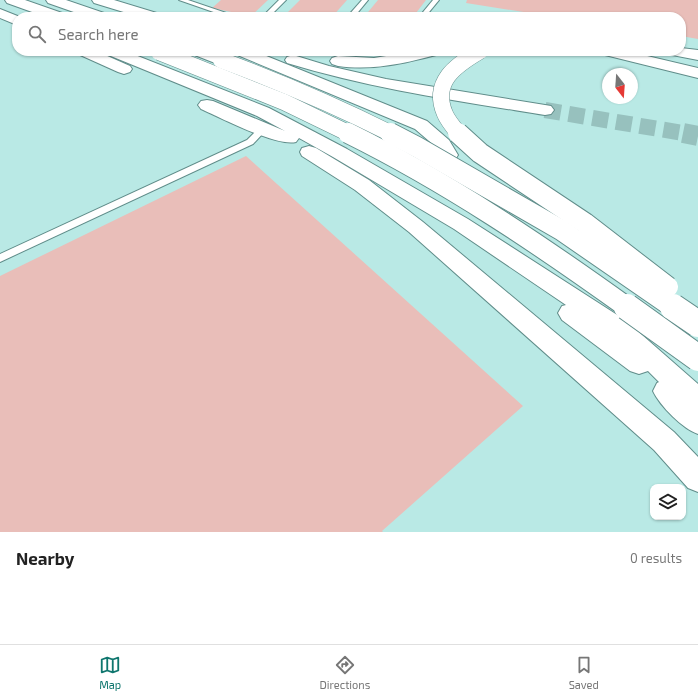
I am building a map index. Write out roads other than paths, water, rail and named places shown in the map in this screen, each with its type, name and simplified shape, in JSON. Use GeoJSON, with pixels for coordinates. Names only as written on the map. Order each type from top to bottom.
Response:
{"type":"FeatureCollection","features":[{"type":"Feature","properties":{"kind":"highway"},"geometry":{"type":"LineString","coordinates":[[12,0],[46,12]]}},
{"type":"Feature","properties":{"kind":"highway"},"geometry":{"type":"LineString","coordinates":[[53,0],[88,12]]}},
{"type":"Feature","properties":{"kind":"highway"},"geometry":{"type":"LineString","coordinates":[[99,0],[139,12]]}},
{"type":"Feature","properties":{"kind":"highway"},"geometry":{"type":"LineString","coordinates":[[0,9],[12,14]]}},
{"type":"Feature","properties":{"kind":"highway"},"geometry":{"type":"LineString","coordinates":[[0,13],[12,19]]}},
{"type":"Feature","properties":{"kind":"highway"},"geometry":{"type":"LineString","coordinates":[[686,53],[698,55]]}},
{"type":"Feature","properties":{"kind":"highway"},"geometry":{"type":"LineString","coordinates":[[95,56],[274,133],[362,185],[416,226],[664,440],[698,478]]}},
{"type":"Feature","properties":{"kind":"highway"},"geometry":{"type":"LineString","coordinates":[[123,56],[263,112],[335,150],[461,224],[617,327],[698,401]]}},
{"type":"Feature","properties":{"kind":"highway"},"geometry":{"type":"LineString","coordinates":[[168,56],[284,102],[370,144],[466,198],[582,275],[698,358]]}},
{"type":"Feature","properties":{"kind":"highway"},"geometry":{"type":"LineString","coordinates":[[210,56],[287,85],[352,114],[417,147],[560,230],[698,324]]}},
{"type":"Feature","properties":{"kind":"highway"},"geometry":{"type":"LineString","coordinates":[[252,56],[421,125],[443,144],[449,155],[435,173],[407,181],[373,173]]}},
{"type":"Feature","properties":{"kind":"highway"},"geometry":{"type":"LineString","coordinates":[[283,56],[316,67],[360,78],[545,110]]}},
{"type":"Feature","properties":{"kind":"highway"},"geometry":{"type":"LineString","coordinates":[[306,56],[354,64],[381,63],[412,56]]}},
{"type":"Feature","properties":{"kind":"highway"},"geometry":{"type":"LineString","coordinates":[[471,56],[461,62],[445,79],[440,97],[445,114],[459,135],[480,153],[585,223],[698,312]]}},
{"type":"Feature","properties":{"kind":"highway"},"geometry":{"type":"LineString","coordinates":[[627,56],[698,73]]}},
{"type":"Feature","properties":{"kind":"highway"},"geometry":{"type":"LineString","coordinates":[[274,133],[335,150]]}},
{"type":"Feature","properties":{"kind":"highway"},"geometry":{"type":"LineString","coordinates":[[392,184],[488,252],[639,364],[698,422]]}},
{"type":"Feature","properties":{"kind":"lane"},"geometry":{"type":"LineString","coordinates":[[182,0],[218,12]]}},
{"type":"Feature","properties":{"kind":"lane"},"geometry":{"type":"LineString","coordinates":[[198,6],[205,0]]}},
{"type":"Feature","properties":{"kind":"lane"},"geometry":{"type":"LineString","coordinates":[[271,12],[283,0]]}},
{"type":"Feature","properties":{"kind":"lane"},"geometry":{"type":"LineString","coordinates":[[354,12],[364,0]]}},
{"type":"Feature","properties":{"kind":"lane"},"geometry":{"type":"LineString","coordinates":[[426,12],[436,0]]}},
{"type":"Feature","properties":{"kind":"lane"},"geometry":{"type":"LineString","coordinates":[[0,258],[74,225],[250,142],[274,133]]}},
{"type":"Feature","properties":{"kind":"tunnel"},"geometry":{"type":"LineString","coordinates":[[545,110],[683,133]]}},
{"type":"Feature","properties":{"kind":"tunnel"},"geometry":{"type":"LineString","coordinates":[[683,133],[689,134]]}},
{"type":"Feature","properties":{"kind":"tunnel"},"geometry":{"type":"LineString","coordinates":[[683,133],[698,136]]}}]}
